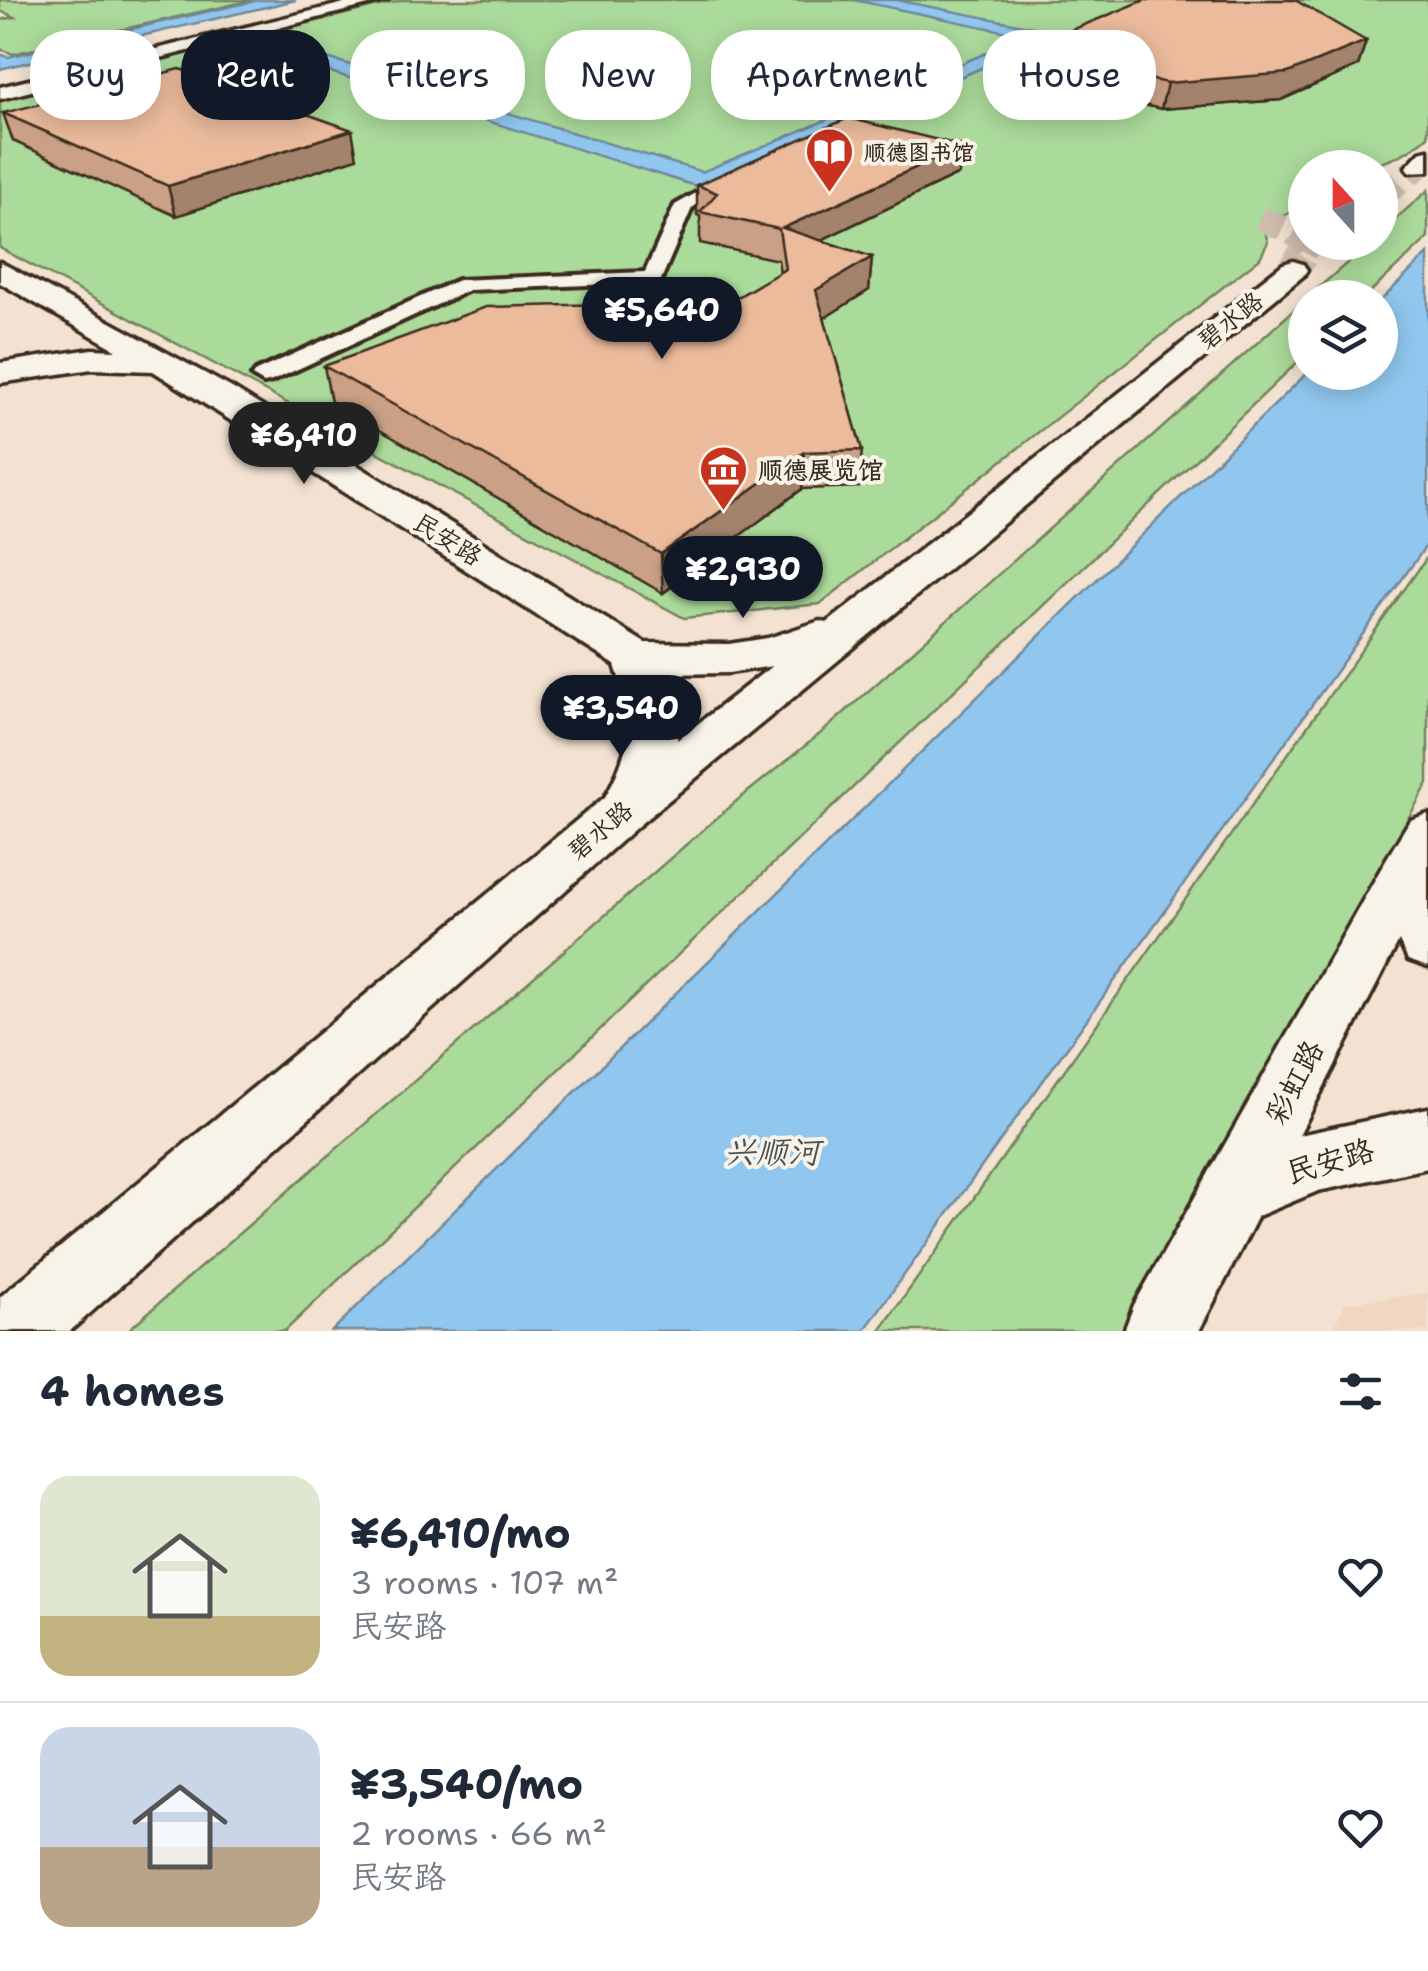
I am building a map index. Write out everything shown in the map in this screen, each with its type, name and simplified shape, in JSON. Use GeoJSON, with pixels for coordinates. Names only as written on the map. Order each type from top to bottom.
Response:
{"type":"FeatureCollection","features":[{"type":"Feature","properties":{"kind":"main road"},"geometry":{"type":"LineString","coordinates":[[0,82],[341,0]]}},
{"type":"Feature","properties":{"kind":"main road"},"geometry":{"type":"LineString","coordinates":[[0,92],[380,0]]}},
{"type":"Feature","properties":{"kind":"main road","name":"碧水路"},"geometry":{"type":"LineString","coordinates":[[16,1331],[621,812],[1292,270]]}},
{"type":"Feature","properties":{"kind":"main road","name":"民安路"},"geometry":{"type":"LineString","coordinates":[[0,271],[44,321],[106,330],[162,361],[636,657],[708,662],[773,654],[856,620]]}},
{"type":"Feature","properties":{"kind":"main road"},"geometry":{"type":"LineString","coordinates":[[0,369],[44,321]]}},
{"type":"Feature","properties":{"kind":"main road"},"geometry":{"type":"LineString","coordinates":[[0,369],[106,330]]}},
{"type":"Feature","properties":{"kind":"main road"},"geometry":{"type":"LineString","coordinates":[[0,369],[92,359],[162,361]]}},
{"type":"Feature","properties":{"kind":"main road"},"geometry":{"type":"LineString","coordinates":[[621,812],[647,772],[656,717],[636,657]]}},
{"type":"Feature","properties":{"kind":"main road"},"geometry":{"type":"LineString","coordinates":[[1417,854],[1428,944]]}},
{"type":"Feature","properties":{"kind":"main road","name":"彩虹路"},"geometry":{"type":"LineString","coordinates":[[1160,1331],[1417,854]]}},
{"type":"Feature","properties":{"kind":"main road","name":"民安路"},"geometry":{"type":"LineString","coordinates":[[1234,1193],[1316,1160],[1428,1138]]}},
{"type":"Feature","properties":{"kind":"street"},"geometry":{"type":"LineString","coordinates":[[264,376],[465,284],[653,278],[684,205],[696,200]]}},
{"type":"Feature","properties":{"kind":"shaded area"},"geometry":{"type":"Polygon","coordinates":[[[1428,1293],[1428,1331],[1332,1331],[1345,1303],[1428,1293]]]}},
{"type":"Feature","properties":{"kind":"green space"},"geometry":{"type":"Polygon","coordinates":[[[0,0],[253,0],[120,30],[30,30],[30,50],[13,54],[0,49],[0,20],[15,17],[0,11],[0,0]]]}},
{"type":"Feature","properties":{"kind":"green space"},"geometry":{"type":"Polygon","coordinates":[[[403,0],[1428,0],[1428,136],[1398,156],[1398,150],[1288,150],[1288,214],[1261,218],[1268,242],[1260,258],[820,604],[684,618],[0,248],[0,99],[30,92],[30,120],[161,120],[161,59],[181,55],[181,120],[330,120],[330,30],[281,30],[403,0]]]}},
{"type":"Feature","properties":{"kind":"green space"},"geometry":{"type":"Polygon","coordinates":[[[1428,190],[1428,238],[1383,280],[1328,280],[1350,260],[1398,260],[1398,217],[1428,190]]]}},
{"type":"Feature","properties":{"kind":"green space"},"geometry":{"type":"Polygon","coordinates":[[[1288,315],[1288,371],[285,1331],[127,1331],[734,803],[826,729],[1288,315]]]}},
{"type":"Feature","properties":{"kind":"green space"},"geometry":{"type":"Polygon","coordinates":[[[1428,556],[1428,783],[1123,1331],[880,1331],[1428,556]]]}},
{"type":"Feature","properties":{"kind":"water"},"geometry":{"type":"Polygon","coordinates":[[[259,0],[296,0],[161,31],[127,30],[259,0]]]}},
{"type":"Feature","properties":{"kind":"water"},"geometry":{"type":"Polygon","coordinates":[[[854,0],[896,0],[1048,30],[998,30],[854,0]]]}},
{"type":"Feature","properties":{"kind":"water"},"geometry":{"type":"Polygon","coordinates":[[[30,52],[30,62],[0,69],[0,54],[8,57],[30,52]]]}},
{"type":"Feature","properties":{"kind":"water"},"geometry":{"type":"Polygon","coordinates":[[[983,54],[983,67],[963,76],[963,63],[983,54]]]}},
{"type":"Feature","properties":{"kind":"water"},"geometry":{"type":"Polygon","coordinates":[[[330,59],[350,65],[350,78],[330,72],[330,59]]]}},
{"type":"Feature","properties":{"kind":"water"},"geometry":{"type":"Polygon","coordinates":[[[525,118],[702,172],[826,120],[860,120],[702,188],[484,120],[525,118]]]}},
{"type":"Feature","properties":{"kind":"water","name":"兴顺河"},"geometry":{"type":"Polygon","coordinates":[[[1428,254],[1428,543],[864,1331],[332,1331],[1290,390],[1398,390],[1398,283],[1428,254]]]}},
{"type":"Feature","properties":{"kind":"building"},"geometry":{"type":"Polygon","coordinates":[[[1145,0],[1295,0],[1366,41],[1288,73],[1167,83],[1156,81],[1156,30],[1071,30],[1145,0]]]}},
{"type":"Feature","properties":{"kind":"building"},"geometry":{"type":"Polygon","coordinates":[[[181,69],[181,120],[324,120],[352,130],[168,186],[3,113],[30,106],[30,120],[161,120],[161,74],[181,69]]]}},
{"type":"Feature","properties":{"kind":"building"},"geometry":{"type":"Polygon","coordinates":[[[843,120],[963,146],[783,228],[872,257],[816,290],[862,450],[804,452],[661,554],[324,366],[486,307],[731,301],[785,269],[779,229],[700,212],[717,193],[697,185],[843,120]]]}},
{"type":"Feature","properties":{"kind":"tunnel"},"geometry":{"type":"LineString","coordinates":[[1398,183],[1418,167]]}},
{"type":"Feature","properties":{"kind":"tunnel"},"geometry":{"type":"LineString","coordinates":[[1260,218],[1288,231]]}},
{"type":"Feature","properties":{"kind":"tunnel"},"geometry":{"type":"LineString","coordinates":[[1293,270],[1299,260]]}},
{"type":"Feature","properties":{"kind":"place","name":"顺德图书馆"},"geometry":{"type":"Point","coordinates":[829,194]}},
{"type":"Feature","properties":{"kind":"place","name":"顺德展览馆"},"geometry":{"type":"Point","coordinates":[723,512]}}]}
